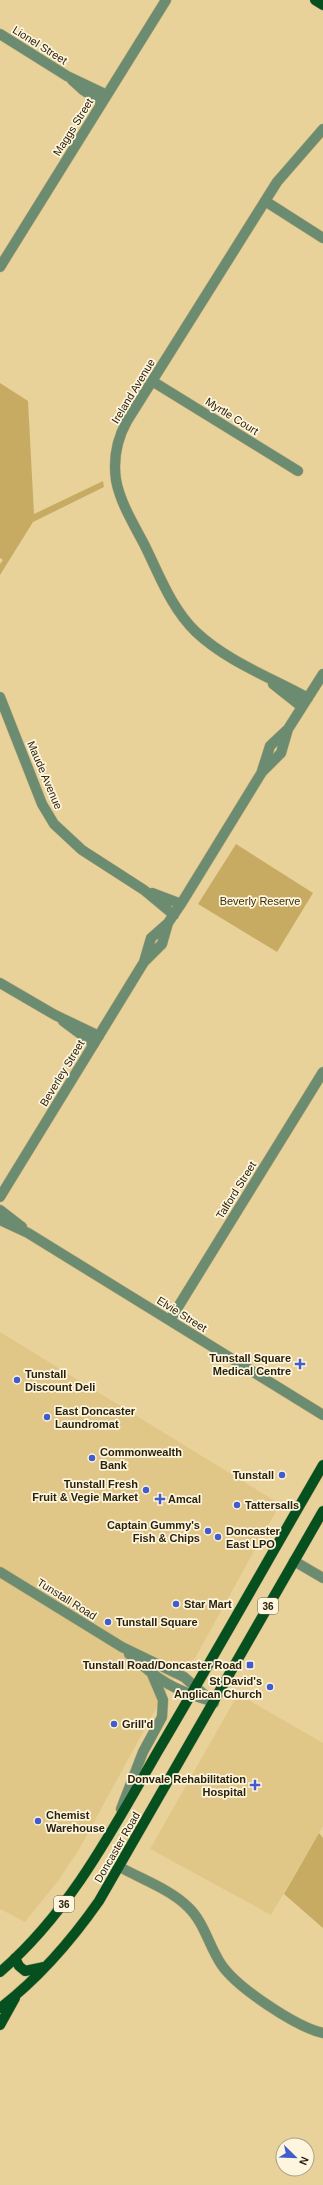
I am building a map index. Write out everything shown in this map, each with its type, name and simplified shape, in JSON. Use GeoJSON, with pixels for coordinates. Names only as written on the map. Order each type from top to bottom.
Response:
{"type":"FeatureCollection","features":[{"type":"Feature","properties":{"kind":"main road"},"geometry":{"type":"LineString","coordinates":[[315,0],[323,5]]}},
{"type":"Feature","properties":{"kind":"main road","name":"Doncaster Road"},"geometry":{"type":"LineString","coordinates":[[0,1972],[31,1943],[66,1901],[115,1826],[323,1465]]}},
{"type":"Feature","properties":{"kind":"main road","name":"Doncaster Road"},"geometry":{"type":"LineString","coordinates":[[0,2008],[17,1995],[48,1965],[87,1918],[120,1866],[323,1511]]}},
{"type":"Feature","properties":{"kind":"main road"},"geometry":{"type":"LineString","coordinates":[[16,1958],[19,1966],[25,1971],[31,1971],[48,1965]]}},
{"type":"Feature","properties":{"kind":"main road"},"geometry":{"type":"LineString","coordinates":[[0,2025],[17,1995]]}},
{"type":"Feature","properties":{"kind":"street","name":"Maggs Street"},"geometry":{"type":"LineString","coordinates":[[0,267],[166,0]]}},
{"type":"Feature","properties":{"kind":"street","name":"Lionel Street"},"geometry":{"type":"LineString","coordinates":[[0,34],[105,99]]}},
{"type":"Feature","properties":{"kind":"street","name":"Ireland Avenue"},"geometry":{"type":"LineString","coordinates":[[302,707],[267,679],[214,646],[195,631],[184,618],[170,597],[122,499],[115,468],[119,439],[127,421],[282,174],[323,129]]}},
{"type":"Feature","properties":{"kind":"street"},"geometry":{"type":"LineString","coordinates":[[265,201],[323,238]]}},
{"type":"Feature","properties":{"kind":"street","name":"Myrtle Court"},"geometry":{"type":"LineString","coordinates":[[152,381],[298,471]]}},
{"type":"Feature","properties":{"kind":"street","name":"Beverley Street"},"geometry":{"type":"LineString","coordinates":[[0,1197],[144,962],[151,938],[171,919],[181,904],[262,772],[270,746],[288,729],[323,674]]}},
{"type":"Feature","properties":{"kind":"street","name":"Ireland Avenue"},"geometry":{"type":"LineString","coordinates":[[267,679],[308,698]]}},
{"type":"Feature","properties":{"kind":"street","name":"Maude Avenue"},"geometry":{"type":"LineString","coordinates":[[0,697],[42,804],[54,824],[82,850],[144,890],[181,904]]}},
{"type":"Feature","properties":{"kind":"street","name":"Maude Avenue"},"geometry":{"type":"LineString","coordinates":[[144,890],[171,919]]}},
{"type":"Feature","properties":{"kind":"street"},"geometry":{"type":"LineString","coordinates":[[0,983],[96,1040]]}},
{"type":"Feature","properties":{"kind":"street","name":"Talford Street"},"geometry":{"type":"LineString","coordinates":[[170,1320],[323,1072]]}},
{"type":"Feature","properties":{"kind":"street","name":"Elvie Street"},"geometry":{"type":"LineString","coordinates":[[0,1210],[28,1232],[323,1415]]}},
{"type":"Feature","properties":{"kind":"street","name":"Elvie Street"},"geometry":{"type":"LineString","coordinates":[[0,1220],[28,1232]]}},
{"type":"Feature","properties":{"kind":"street"},"geometry":{"type":"LineString","coordinates":[[294,1561],[323,1578]]}},
{"type":"Feature","properties":{"kind":"street","name":"Tunstall Road"},"geometry":{"type":"LineString","coordinates":[[0,1572],[122,1647],[162,1665],[196,1686],[214,1702]]}},
{"type":"Feature","properties":{"kind":"street","name":"Tunstall Road"},"geometry":{"type":"LineString","coordinates":[[122,1647],[152,1674],[180,1692],[214,1702]]}},
{"type":"Feature","properties":{"kind":"street","name":"Tunstall Road"},"geometry":{"type":"LineString","coordinates":[[115,1826],[141,1757],[162,1717],[163,1700],[152,1674]]}},
{"type":"Feature","properties":{"kind":"street"},"geometry":{"type":"LineString","coordinates":[[120,1866],[187,1906],[200,1923],[220,1963],[236,1981],[298,2024],[323,2033]]}},
{"type":"Feature","properties":{"kind":"shaded area","name":"Tunstall Square"},"geometry":{"type":"Polygon","coordinates":[[[0,1332],[280,1504],[194,1660],[184,1662],[153,1714],[78,1851],[58,1881],[25,1922],[0,1909],[0,1332]]]}},
{"type":"Feature","properties":{"kind":"shaded area","name":"Donvale Rehabilitation Hospital"},"geometry":{"type":"Polygon","coordinates":[[[238,1694],[323,1743],[323,1826],[271,1915],[150,1849],[238,1694]]]}},
{"type":"Feature","properties":{"kind":"green space"},"geometry":{"type":"Polygon","coordinates":[[[0,383],[28,401],[34,514],[103,481],[104,487],[33,522],[0,575],[0,564],[3,560],[0,558],[0,383]]]}},
{"type":"Feature","properties":{"kind":"green space","name":"Beverly Reserve"},"geometry":{"type":"Polygon","coordinates":[[[236,844],[313,893],[277,952],[198,904],[236,844]]]}},
{"type":"Feature","properties":{"kind":"green space"},"geometry":{"type":"Polygon","coordinates":[[[319,1833],[323,1838],[323,1928],[284,1894],[319,1833]]]}},
{"type":"Feature","properties":{"kind":"place","name":"Tunstall Square Medical Centre"},"geometry":{"type":"Point","coordinates":[300,1364]}},
{"type":"Feature","properties":{"kind":"place","name":"Tunstall Discount Deli"},"geometry":{"type":"Point","coordinates":[17,1380]}},
{"type":"Feature","properties":{"kind":"place","name":"East Doncaster Laundromat"},"geometry":{"type":"Point","coordinates":[47,1417]}},
{"type":"Feature","properties":{"kind":"place","name":"Commonwealth Bank"},"geometry":{"type":"Point","coordinates":[92,1458]}},
{"type":"Feature","properties":{"kind":"place","name":"Tunstall"},"geometry":{"type":"Point","coordinates":[282,1475]}},
{"type":"Feature","properties":{"kind":"place","name":"Tunstall Fresh Fruit & Vegie Market"},"geometry":{"type":"Point","coordinates":[146,1490]}},
{"type":"Feature","properties":{"kind":"place","name":"Amcal"},"geometry":{"type":"Point","coordinates":[160,1499]}},
{"type":"Feature","properties":{"kind":"place","name":"Tattersalls"},"geometry":{"type":"Point","coordinates":[237,1505]}},
{"type":"Feature","properties":{"kind":"place","name":"Captain Gummy's Fish & Chips"},"geometry":{"type":"Point","coordinates":[208,1531]}},
{"type":"Feature","properties":{"kind":"place","name":"Doncaster East LPO"},"geometry":{"type":"Point","coordinates":[218,1537]}},
{"type":"Feature","properties":{"kind":"place","name":"Star Mart"},"geometry":{"type":"Point","coordinates":[176,1604]}},
{"type":"Feature","properties":{"kind":"place","name":"Tunstall Square"},"geometry":{"type":"Point","coordinates":[108,1622]}},
{"type":"Feature","properties":{"kind":"place","name":"Tunstall Road/Doncaster Road"},"geometry":{"type":"Point","coordinates":[250,1665]}},
{"type":"Feature","properties":{"kind":"place","name":"St David's Anglican Church"},"geometry":{"type":"Point","coordinates":[270,1687]}},
{"type":"Feature","properties":{"kind":"place","name":"Grill'd"},"geometry":{"type":"Point","coordinates":[114,1724]}},
{"type":"Feature","properties":{"kind":"place","name":"Donvale Rehabilitation Hospital"},"geometry":{"type":"Point","coordinates":[255,1785]}},
{"type":"Feature","properties":{"kind":"place","name":"Chemist Warehouse"},"geometry":{"type":"Point","coordinates":[38,1821]}}]}
